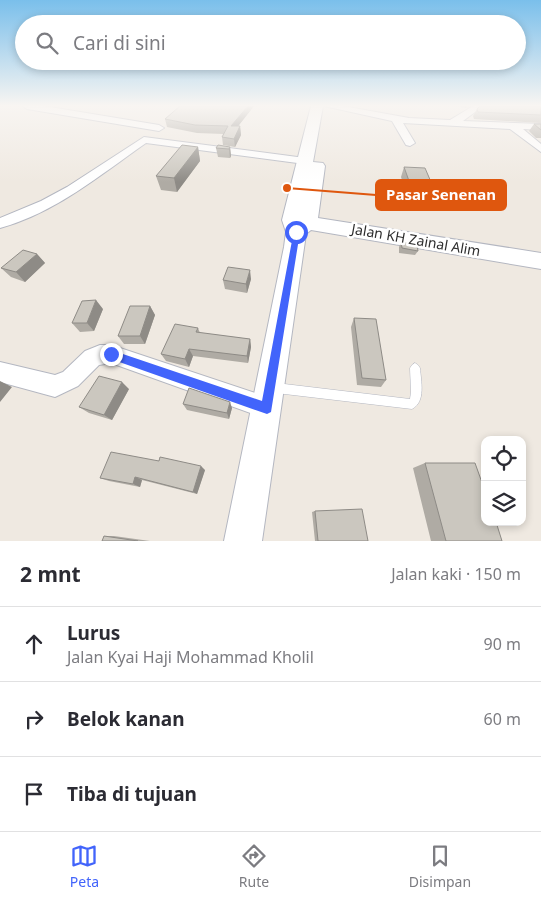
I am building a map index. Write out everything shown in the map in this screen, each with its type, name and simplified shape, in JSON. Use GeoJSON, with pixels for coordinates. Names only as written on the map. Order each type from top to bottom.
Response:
{"type":"FeatureCollection","features":[{"type":"Feature","properties":{"kind":"main road"},"geometry":{"type":"LineString","coordinates":[[299,225],[305,161],[311,131]]}},
{"type":"Feature","properties":{"kind":"main road"},"geometry":{"type":"LineString","coordinates":[[242,541],[299,225],[322,131]]}},
{"type":"Feature","properties":{"kind":"main road","name":"Jalan KH Zainal Alim"},"geometry":{"type":"LineString","coordinates":[[299,225],[541,261]]}},
{"type":"Feature","properties":{"kind":"street"},"geometry":{"type":"LineString","coordinates":[[0,223],[46,204],[71,190],[155,131]]}},
{"type":"Feature","properties":{"kind":"street"},"geometry":{"type":"LineString","coordinates":[[403,131],[410,143]]}},
{"type":"Feature","properties":{"kind":"street"},"geometry":{"type":"LineString","coordinates":[[519,131],[541,149]]}},
{"type":"Feature","properties":{"kind":"street"},"geometry":{"type":"LineString","coordinates":[[144,140],[305,161]]}},
{"type":"Feature","properties":{"kind":"street"},"geometry":{"type":"LineString","coordinates":[[0,372],[55,386],[63,385],[70,380],[84,361],[94,355],[111,354],[269,398]]}},
{"type":"Feature","properties":{"kind":"lane"},"geometry":{"type":"LineString","coordinates":[[269,398],[412,404],[416,401],[415,368]]}},
{"type":"Feature","properties":{"kind":"building"},"geometry":{"type":"Polygon","coordinates":[[[225,131],[238,131],[234,139],[222,137],[225,131]]]}},
{"type":"Feature","properties":{"kind":"building"},"geometry":{"type":"Polygon","coordinates":[[[182,145],[198,147],[174,178],[156,176],[182,145]]]}},
{"type":"Feature","properties":{"kind":"building"},"geometry":{"type":"Polygon","coordinates":[[[218,145],[230,147],[229,149],[216,148],[218,145]]]}},
{"type":"Feature","properties":{"kind":"building"},"geometry":{"type":"Polygon","coordinates":[[[404,167],[425,168],[431,182],[409,181],[404,167]]]}},
{"type":"Feature","properties":{"kind":"building"},"geometry":{"type":"Polygon","coordinates":[[[401,242],[417,245],[418,251],[402,248],[401,242]]]}},
{"type":"Feature","properties":{"kind":"building"},"geometry":{"type":"Polygon","coordinates":[[[23,250],[37,254],[16,272],[1,268],[23,250]]]}},
{"type":"Feature","properties":{"kind":"building"},"geometry":{"type":"Polygon","coordinates":[[[228,267],[250,270],[246,284],[223,280],[228,267]]]}},
{"type":"Feature","properties":{"kind":"building"},"geometry":{"type":"Polygon","coordinates":[[[96,300],[87,323],[72,323],[82,301],[96,300]]]}},
{"type":"Feature","properties":{"kind":"building"},"geometry":{"type":"Polygon","coordinates":[[[130,306],[150,306],[140,336],[118,336],[130,306]]]}},
{"type":"Feature","properties":{"kind":"building"},"geometry":{"type":"Polygon","coordinates":[[[354,318],[376,319],[386,380],[362,378],[354,318]]]}},
{"type":"Feature","properties":{"kind":"building"},"geometry":{"type":"Polygon","coordinates":[[[175,324],[198,328],[196,332],[250,339],[247,356],[189,349],[185,359],[161,354],[175,324]]]}},
{"type":"Feature","properties":{"kind":"building"},"geometry":{"type":"Polygon","coordinates":[[[99,376],[122,382],[104,415],[79,407],[99,376]]]}},
{"type":"Feature","properties":{"kind":"building"},"geometry":{"type":"Polygon","coordinates":[[[189,388],[230,402],[227,413],[183,404],[189,388]]]}},
{"type":"Feature","properties":{"kind":"building"},"geometry":{"type":"Polygon","coordinates":[[[111,452],[159,461],[160,457],[201,466],[193,492],[135,477],[133,484],[100,478],[111,452]]]}},
{"type":"Feature","properties":{"kind":"building"},"geometry":{"type":"Polygon","coordinates":[[[425,463],[475,463],[481,480],[481,526],[497,526],[502,541],[446,541],[425,463]]]}},
{"type":"Feature","properties":{"kind":"building"},"geometry":{"type":"Polygon","coordinates":[[[362,509],[368,541],[318,541],[315,511],[362,509]]]}},
{"type":"Feature","properties":{"kind":"building"},"geometry":{"type":"Polygon","coordinates":[[[104,536],[138,541],[102,541],[104,536]]]}},
{"type":"Feature","properties":{"kind":"place","name":"Pasar Senenan"},"geometry":{"type":"Point","coordinates":[287,188]}},
{"type":"Feature","properties":{"kind":"route"},"geometry":{"type":"LineString","coordinates":[[111,354],[267,408],[296,232]]}}]}
